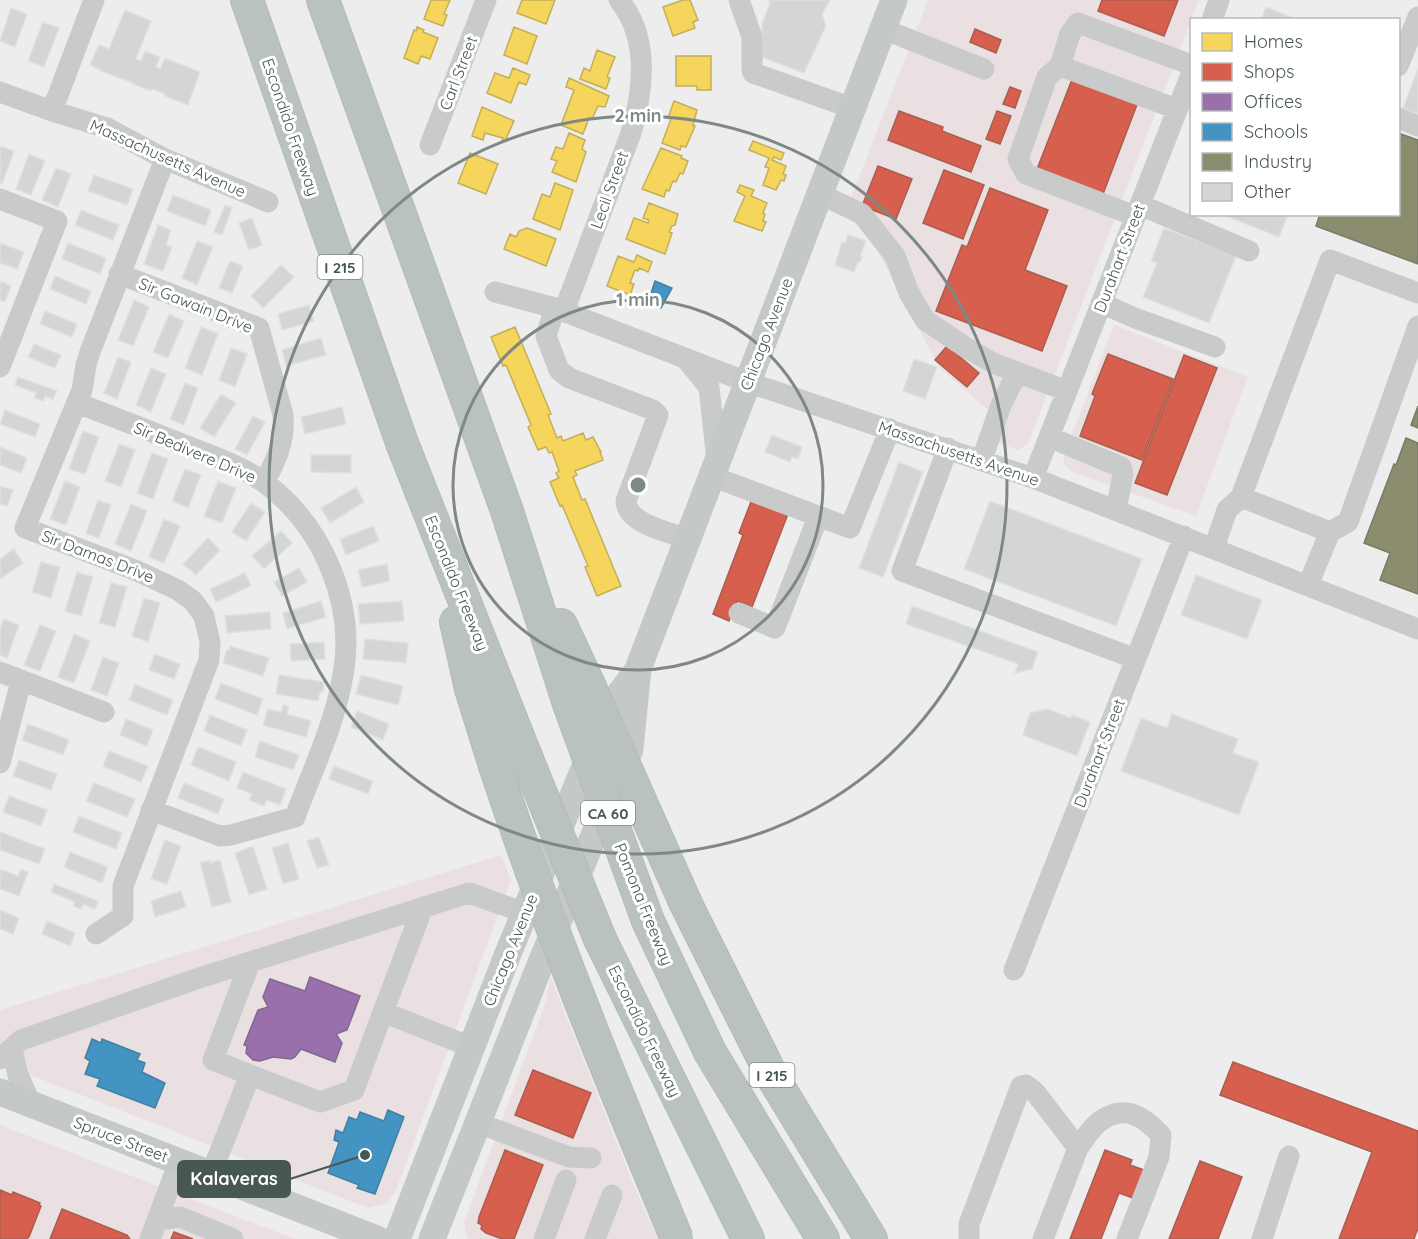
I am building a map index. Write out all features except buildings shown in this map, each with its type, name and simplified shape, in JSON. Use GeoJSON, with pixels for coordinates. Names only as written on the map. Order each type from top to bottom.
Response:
{"type":"FeatureCollection","features":[{"type":"Feature","properties":{"kind":"highway","name":"Escondido Freeway"},"geometry":{"type":"LineString","coordinates":[[247,0],[402,443],[525,754],[600,939],[704,1151]]}},
{"type":"Feature","properties":{"kind":"highway","name":"Pomona Freeway"},"geometry":{"type":"LineString","coordinates":[[323,0],[507,511],[579,695],[648,921],[710,1052],[823,1239]]}},
{"type":"Feature","properties":{"kind":"highway"},"geometry":{"type":"LineString","coordinates":[[438,533],[471,689],[540,899],[677,1239]]}},
{"type":"Feature","properties":{"kind":"highway","name":"I 215"},"geometry":{"type":"LineString","coordinates":[[579,695],[772,1076],[872,1239]]}},
{"type":"Feature","properties":{"kind":"highway"},"geometry":{"type":"LineString","coordinates":[[704,1151],[763,1239]]}},
{"type":"Feature","properties":{"kind":"highway","name":"I 215"},"geometry":{"type":"LineString","coordinates":[[704,1151],[748,1239]]}},
{"type":"Feature","properties":{"kind":"main road","name":"Chicago Avenue"},"geometry":{"type":"LineString","coordinates":[[432,1239],[538,970],[630,749],[638,669],[894,0]]}},
{"type":"Feature","properties":{"kind":"main road","name":"Chicago Avenue"},"geometry":{"type":"LineString","coordinates":[[397,1239],[471,1047],[609,708],[638,669]]}},
{"type":"Feature","properties":{"kind":"main road","name":"Spruce Street"},"geometry":{"type":"LineString","coordinates":[[0,1092],[376,1239]]}},
{"type":"Feature","properties":{"kind":"street","name":"Carl Street"},"geometry":{"type":"LineString","coordinates":[[430,145],[486,0]]}},
{"type":"Feature","properties":{"kind":"street","name":"Lecil Street"},"geometry":{"type":"LineString","coordinates":[[619,0],[630,14],[642,56],[639,105],[631,133],[560,310],[546,336],[559,370],[569,378],[653,410],[658,415],[626,501],[626,508],[635,519],[687,539]]}},
{"type":"Feature","properties":{"kind":"street"},"geometry":{"type":"LineString","coordinates":[[739,0],[752,37],[753,73],[852,108]]}},
{"type":"Feature","properties":{"kind":"street"},"geometry":{"type":"LineString","coordinates":[[1213,18],[1219,0]]}},
{"type":"Feature","properties":{"kind":"street"},"geometry":{"type":"LineString","coordinates":[[52,111],[88,2]]}},
{"type":"Feature","properties":{"kind":"street"},"geometry":{"type":"LineString","coordinates":[[1400,61],[1418,17]]}},
{"type":"Feature","properties":{"kind":"street"},"geometry":{"type":"LineString","coordinates":[[1190,65],[1078,23],[1070,34],[1060,66],[1047,77],[1018,159],[1026,174],[1137,210],[1249,251]]}},
{"type":"Feature","properties":{"kind":"street"},"geometry":{"type":"LineString","coordinates":[[883,29],[984,69]]}},
{"type":"Feature","properties":{"kind":"street"},"geometry":{"type":"LineString","coordinates":[[1060,66],[1177,109]]}},
{"type":"Feature","properties":{"kind":"street","name":"Durahart Street"},"geometry":{"type":"LineString","coordinates":[[1033,478],[1190,75]]}},
{"type":"Feature","properties":{"kind":"street","name":"Massachusetts Avenue"},"geometry":{"type":"LineString","coordinates":[[0,92],[107,128],[165,159],[268,202]]}},
{"type":"Feature","properties":{"kind":"street"},"geometry":{"type":"LineString","coordinates":[[1400,119],[1418,126]]}},
{"type":"Feature","properties":{"kind":"street","name":"Sir Damas Drive"},"geometry":{"type":"LineString","coordinates":[[96,934],[123,916],[123,886],[209,660],[208,626],[204,616],[193,602],[178,590],[135,570],[25,528],[77,402],[90,352],[165,159]]}},
{"type":"Feature","properties":{"kind":"street"},"geometry":{"type":"LineString","coordinates":[[820,194],[862,214],[895,256],[909,293],[925,320],[993,363],[1067,391]]}},
{"type":"Feature","properties":{"kind":"street"},"geometry":{"type":"LineString","coordinates":[[0,199],[57,221],[0,367]]}},
{"type":"Feature","properties":{"kind":"street"},"geometry":{"type":"LineString","coordinates":[[1214,548],[1227,510],[1241,498],[1330,260],[1418,293]]}},
{"type":"Feature","properties":{"kind":"street","name":"Sir Gawain Drive"},"geometry":{"type":"LineString","coordinates":[[119,274],[259,328],[283,415],[284,427],[280,451],[264,482]]}},
{"type":"Feature","properties":{"kind":"street","name":"Massachusetts Avenue"},"geometry":{"type":"LineString","coordinates":[[495,292],[560,310],[747,382],[982,459],[1418,629]]}},
{"type":"Feature","properties":{"kind":"street"},"geometry":{"type":"LineString","coordinates":[[1101,303],[1215,347]]}},
{"type":"Feature","properties":{"kind":"street"},"geometry":{"type":"LineString","coordinates":[[1308,585],[1330,532],[1348,522],[1418,326]]}},
{"type":"Feature","properties":{"kind":"street"},"geometry":{"type":"LineString","coordinates":[[686,359],[709,387],[714,469],[818,517],[848,528],[851,527],[890,429]]}},
{"type":"Feature","properties":{"kind":"street"},"geometry":{"type":"LineString","coordinates":[[982,459],[1001,405],[1017,373]]}},
{"type":"Feature","properties":{"kind":"street","name":"Sir Bedivere Drive"},"geometry":{"type":"LineString","coordinates":[[77,402],[219,459],[264,482],[286,500],[304,522],[329,565],[338,587],[345,618],[344,673],[332,720],[295,817],[220,836],[151,810]]}},
{"type":"Feature","properties":{"kind":"street"},"geometry":{"type":"LineString","coordinates":[[1049,437],[1121,467],[1123,474],[1116,510]]}},
{"type":"Feature","properties":{"kind":"street"},"geometry":{"type":"LineString","coordinates":[[948,448],[902,571],[1136,659]]}},
{"type":"Feature","properties":{"kind":"street"},"geometry":{"type":"LineString","coordinates":[[1241,498],[1330,532]]}},
{"type":"Feature","properties":{"kind":"street"},"geometry":{"type":"LineString","coordinates":[[739,613],[775,628],[818,517]]}},
{"type":"Feature","properties":{"kind":"street","name":"Durahart Street"},"geometry":{"type":"LineString","coordinates":[[1014,970],[1184,536]]}},
{"type":"Feature","properties":{"kind":"street"},"geometry":{"type":"LineString","coordinates":[[0,672],[104,711]]}},
{"type":"Feature","properties":{"kind":"street"},"geometry":{"type":"LineString","coordinates":[[0,762],[21,681]]}},
{"type":"Feature","properties":{"kind":"street"},"geometry":{"type":"LineString","coordinates":[[31,1104],[6,1054],[21,1040],[250,962],[469,892],[525,913]]}},
{"type":"Feature","properties":{"kind":"street"},"geometry":{"type":"LineString","coordinates":[[250,962],[213,1060],[320,1102],[354,1090],[423,907]]}},
{"type":"Feature","properties":{"kind":"street"},"geometry":{"type":"LineString","coordinates":[[383,1012],[471,1047]]}},
{"type":"Feature","properties":{"kind":"street"},"geometry":{"type":"LineString","coordinates":[[211,1174],[250,1075]]}},
{"type":"Feature","properties":{"kind":"street"},"geometry":{"type":"LineString","coordinates":[[969,1239],[969,1224],[1021,1086],[1026,1085],[1035,1092],[1078,1148]]}},
{"type":"Feature","properties":{"kind":"street"},"geometry":{"type":"LineString","coordinates":[[1043,1239],[1078,1148],[1098,1122],[1112,1115],[1131,1113],[1146,1120],[1161,1136],[1159,1157],[1127,1239]]}},
{"type":"Feature","properties":{"kind":"street"},"geometry":{"type":"LineString","coordinates":[[478,1123],[569,1157],[591,1158]]}},
{"type":"Feature","properties":{"kind":"street"},"geometry":{"type":"LineString","coordinates":[[1262,1239],[1289,1156]]}},
{"type":"Feature","properties":{"kind":"street"},"geometry":{"type":"LineString","coordinates":[[154,1229],[179,1162]]}},
{"type":"Feature","properties":{"kind":"street"},"geometry":{"type":"LineString","coordinates":[[544,1239],[566,1180]]}},
{"type":"Feature","properties":{"kind":"street"},"geometry":{"type":"LineString","coordinates":[[595,1239],[612,1195]]}},
{"type":"Feature","properties":{"kind":"street"},"geometry":{"type":"LineString","coordinates":[[154,1229],[180,1217],[233,1239]]}},
{"type":"Feature","properties":{"kind":"shaded area"},"geometry":{"type":"Polygon","coordinates":[[[928,0],[1199,0],[1192,18],[1190,18],[1190,23],[1028,444],[1018,450],[980,436],[989,411],[939,367],[861,220],[845,213],[928,0]]]}},
{"type":"Feature","properties":{"kind":"shaded area"},"geometry":{"type":"Polygon","coordinates":[[[1114,325],[1248,377],[1196,516],[1072,472],[1064,464],[1064,455],[1114,325]]]}},
{"type":"Feature","properties":{"kind":"shaded area"},"geometry":{"type":"Polygon","coordinates":[[[501,855],[511,880],[395,1193],[387,1203],[368,1208],[0,1063],[0,1010],[501,855]]]}},
{"type":"Feature","properties":{"kind":"shaded area"},"geometry":{"type":"Polygon","coordinates":[[[551,978],[634,1186],[658,1239],[468,1239],[466,1236],[464,1222],[545,1004],[551,978]]]}},
{"type":"Feature","properties":{"kind":"shaded area"},"geometry":{"type":"Polygon","coordinates":[[[0,1125],[295,1239],[0,1239],[0,1125]]]}},
{"type":"Feature","properties":{"kind":"place","name":"Kalaveras"},"geometry":{"type":"Point","coordinates":[365,1155]}}]}
